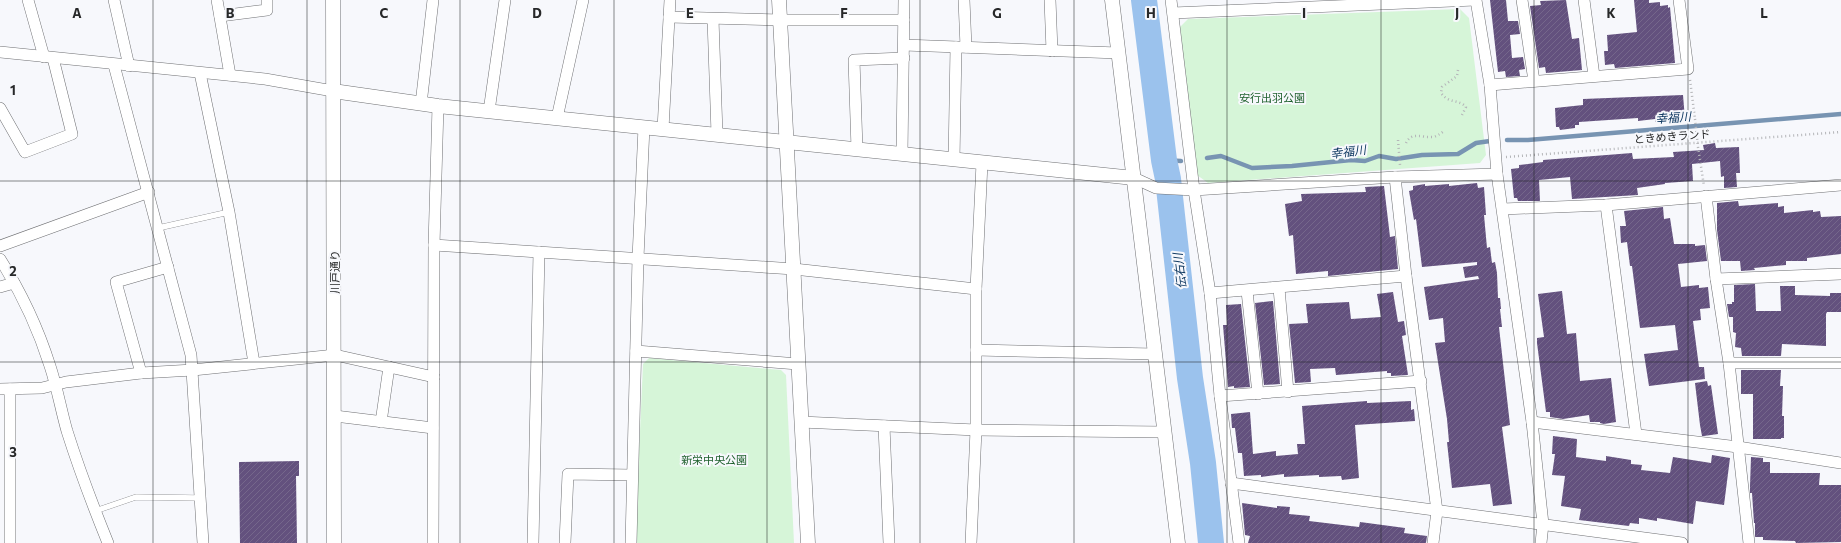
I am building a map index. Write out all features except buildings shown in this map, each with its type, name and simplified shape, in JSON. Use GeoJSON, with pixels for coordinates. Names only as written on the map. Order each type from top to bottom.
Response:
{"type":"FeatureCollection","features":[{"type":"Feature","properties":{"kind":"street"},"geometry":{"type":"LineString","coordinates":[[0,108],[26,152],[72,134],[48,57],[28,0]]}},
{"type":"Feature","properties":{"kind":"street"},"geometry":{"type":"LineString","coordinates":[[114,0],[129,66]]}},
{"type":"Feature","properties":{"kind":"street"},"geometry":{"type":"LineString","coordinates":[[217,0],[230,75]]}},
{"type":"Feature","properties":{"kind":"street"},"geometry":{"type":"LineString","coordinates":[[220,16],[268,10],[267,0]]}},
{"type":"Feature","properties":{"kind":"street","name":"川戸通り"},"geometry":{"type":"LineString","coordinates":[[334,0],[334,543]]}},
{"type":"Feature","properties":{"kind":"street"},"geometry":{"type":"LineString","coordinates":[[421,104],[433,0]]}},
{"type":"Feature","properties":{"kind":"street"},"geometry":{"type":"LineString","coordinates":[[489,111],[505,0]]}},
{"type":"Feature","properties":{"kind":"street"},"geometry":{"type":"LineString","coordinates":[[557,118],[583,0]]}},
{"type":"Feature","properties":{"kind":"street"},"geometry":{"type":"LineString","coordinates":[[663,129],[670,0]]}},
{"type":"Feature","properties":{"kind":"street"},"geometry":{"type":"LineString","coordinates":[[779,0],[808,543]]}},
{"type":"Feature","properties":{"kind":"street"},"geometry":{"type":"LineString","coordinates":[[902,154],[904,0]]}},
{"type":"Feature","properties":{"kind":"street"},"geometry":{"type":"LineString","coordinates":[[954,160],[964,0]]}},
{"type":"Feature","properties":{"kind":"street"},"geometry":{"type":"LineString","coordinates":[[1050,0],[1052,51]]}},
{"type":"Feature","properties":{"kind":"street"},"geometry":{"type":"LineString","coordinates":[[1112,0],[1178,543]]}},
{"type":"Feature","properties":{"kind":"street"},"geometry":{"type":"LineString","coordinates":[[1171,0],[1193,190],[1210,293],[1220,396],[1239,543]]}},
{"type":"Feature","properties":{"kind":"street"},"geometry":{"type":"LineString","coordinates":[[1173,13],[1476,0],[1490,86],[1497,174],[1532,422],[1543,524],[1541,543]]}},
{"type":"Feature","properties":{"kind":"street"},"geometry":{"type":"LineString","coordinates":[[1522,0],[1534,81]]}},
{"type":"Feature","properties":{"kind":"street"},"geometry":{"type":"LineString","coordinates":[[1584,0],[1594,76]]}},
{"type":"Feature","properties":{"kind":"street"},"geometry":{"type":"LineString","coordinates":[[1490,86],[1534,81],[1688,69],[1679,0]]}},
{"type":"Feature","properties":{"kind":"street"},"geometry":{"type":"LineString","coordinates":[[669,17],[780,20],[904,20]]}},
{"type":"Feature","properties":{"kind":"street"},"geometry":{"type":"LineString","coordinates":[[713,19],[717,134]]}},
{"type":"Feature","properties":{"kind":"street"},"geometry":{"type":"LineString","coordinates":[[904,45],[1118,53]]}},
{"type":"Feature","properties":{"kind":"street"},"geometry":{"type":"LineString","coordinates":[[0,52],[289,82],[333,91],[438,106],[1134,178],[1156,188],[1193,190],[1398,177],[1497,174]]}},
{"type":"Feature","properties":{"kind":"street"},"geometry":{"type":"LineString","coordinates":[[857,149],[854,60],[904,58]]}},
{"type":"Feature","properties":{"kind":"street"},"geometry":{"type":"LineString","coordinates":[[114,65],[149,192],[191,355],[203,543]]}},
{"type":"Feature","properties":{"kind":"street"},"geometry":{"type":"LineString","coordinates":[[200,73],[229,212],[254,363]]}},
{"type":"Feature","properties":{"kind":"street"},"geometry":{"type":"LineString","coordinates":[[433,543],[434,245],[438,106]]}},
{"type":"Feature","properties":{"kind":"street"},"geometry":{"type":"LineString","coordinates":[[631,543],[638,258],[644,127]]}},
{"type":"Feature","properties":{"kind":"street"},"geometry":{"type":"LineString","coordinates":[[971,543],[976,430],[976,288],[982,163]]}},
{"type":"Feature","properties":{"kind":"street"},"geometry":{"type":"LineString","coordinates":[[1398,177],[1406,276],[1437,511],[1433,543]]}},
{"type":"Feature","properties":{"kind":"street"},"geometry":{"type":"LineString","coordinates":[[1503,209],[1606,204],[1841,185]]}},
{"type":"Feature","properties":{"kind":"street"},"geometry":{"type":"LineString","coordinates":[[0,246],[149,192]]}},
{"type":"Feature","properties":{"kind":"street"},"geometry":{"type":"LineString","coordinates":[[1706,196],[1728,363],[1749,543]]}},
{"type":"Feature","properties":{"kind":"street"},"geometry":{"type":"LineString","coordinates":[[1606,204],[1636,434]]}},
{"type":"Feature","properties":{"kind":"street"},"geometry":{"type":"LineString","coordinates":[[434,245],[794,269],[976,288]]}},
{"type":"Feature","properties":{"kind":"street"},"geometry":{"type":"LineString","coordinates":[[533,543],[539,252]]}},
{"type":"Feature","properties":{"kind":"street"},"geometry":{"type":"LineString","coordinates":[[0,259],[30,312],[50,367],[67,430],[95,511],[108,543]]}},
{"type":"Feature","properties":{"kind":"street"},"geometry":{"type":"LineString","coordinates":[[141,373],[116,282],[168,267]]}},
{"type":"Feature","properties":{"kind":"street"},"geometry":{"type":"LineString","coordinates":[[1716,279],[1841,274]]}},
{"type":"Feature","properties":{"kind":"street"},"geometry":{"type":"LineString","coordinates":[[1210,293],[1248,291],[1406,276]]}},
{"type":"Feature","properties":{"kind":"street"},"geometry":{"type":"LineString","coordinates":[[0,287],[14,283]]}},
{"type":"Feature","properties":{"kind":"street"},"geometry":{"type":"LineString","coordinates":[[1279,288],[1288,392]]}},
{"type":"Feature","properties":{"kind":"street"},"geometry":{"type":"LineString","coordinates":[[1248,291],[1258,394]]}},
{"type":"Feature","properties":{"kind":"street"},"geometry":{"type":"LineString","coordinates":[[976,350],[1154,354]]}},
{"type":"Feature","properties":{"kind":"street"},"geometry":{"type":"LineString","coordinates":[[636,351],[798,364]]}},
{"type":"Feature","properties":{"kind":"street"},"geometry":{"type":"LineString","coordinates":[[8,542],[5,389],[55,386],[66,382],[141,373],[193,370],[335,356],[434,377]]}},
{"type":"Feature","properties":{"kind":"street"},"geometry":{"type":"LineString","coordinates":[[1728,363],[1841,363]]}},
{"type":"Feature","properties":{"kind":"street"},"geometry":{"type":"LineString","coordinates":[[381,422],[390,367]]}},
{"type":"Feature","properties":{"kind":"street"},"geometry":{"type":"LineString","coordinates":[[1220,396],[1421,381]]}},
{"type":"Feature","properties":{"kind":"street"},"geometry":{"type":"LineString","coordinates":[[335,416],[433,428]]}},
{"type":"Feature","properties":{"kind":"street"},"geometry":{"type":"LineString","coordinates":[[801,422],[976,430],[1164,432]]}},
{"type":"Feature","properties":{"kind":"street"},"geometry":{"type":"LineString","coordinates":[[1532,422],[1738,447],[1841,463]]}},
{"type":"Feature","properties":{"kind":"street"},"geometry":{"type":"LineString","coordinates":[[884,426],[889,543]]}},
{"type":"Feature","properties":{"kind":"street"},"geometry":{"type":"LineString","coordinates":[[565,543],[568,474],[632,474]]}},
{"type":"Feature","properties":{"kind":"street"},"geometry":{"type":"LineString","coordinates":[[1231,483],[1682,543]]}},
{"type":"Feature","properties":{"kind":"lane"},"geometry":{"type":"LineString","coordinates":[[158,228],[229,212]]}},
{"type":"Feature","properties":{"kind":"lane"},"geometry":{"type":"LineString","coordinates":[[95,511],[136,497],[200,498]]}},
{"type":"Feature","properties":{"kind":"path"},"geometry":{"type":"LineString","coordinates":[[1688,69],[1706,196]]}},
{"type":"Feature","properties":{"kind":"path"},"geometry":{"type":"LineString","coordinates":[[1458,70],[1457,76],[1442,87],[1441,92],[1447,99],[1463,104],[1466,107],[1462,115]]}},
{"type":"Feature","properties":{"kind":"path"},"geometry":{"type":"LineString","coordinates":[[1406,143],[1410,137],[1432,137],[1437,136],[1444,131]]}},
{"type":"Feature","properties":{"kind":"path","name":"ときめきランド"},"geometry":{"type":"LineString","coordinates":[[1505,157],[1841,132]]}},
{"type":"Feature","properties":{"kind":"path"},"geometry":{"type":"LineString","coordinates":[[1398,140],[1398,177]]}},
{"type":"Feature","properties":{"kind":"green space","name":"安行出羽公園"},"geometry":{"type":"Polygon","coordinates":[[[1460,9],[1469,18],[1486,155],[1480,163],[1208,183],[1197,175],[1180,27],[1188,19],[1460,9]]]}},
{"type":"Feature","properties":{"kind":"green space","name":"新栄中央公園"},"geometry":{"type":"Polygon","coordinates":[[[649,358],[781,370],[786,375],[794,543],[635,543],[643,364],[649,358]]]}},
{"type":"Feature","properties":{"kind":"waterway","name":"伝右川"},"geometry":{"type":"LineString","coordinates":[[1144,0],[1164,160],[1168,179],[1190,378],[1203,463],[1211,543]]}},
{"type":"Feature","properties":{"kind":"waterway","name":"幸福川"},"geometry":{"type":"LineString","coordinates":[[1507,140],[1528,140],[1841,114]]}},
{"type":"Feature","properties":{"kind":"waterway","name":"幸福川"},"geometry":{"type":"LineString","coordinates":[[1207,158],[1221,156],[1252,168],[1292,166],[1351,160],[1365,161],[1379,156],[1396,159],[1422,155],[1458,154],[1476,143],[1490,141]]}},
{"type":"Feature","properties":{"kind":"waterway","name":"幸福川"},"geometry":{"type":"LineString","coordinates":[[1164,160],[1181,161]]}}]}
